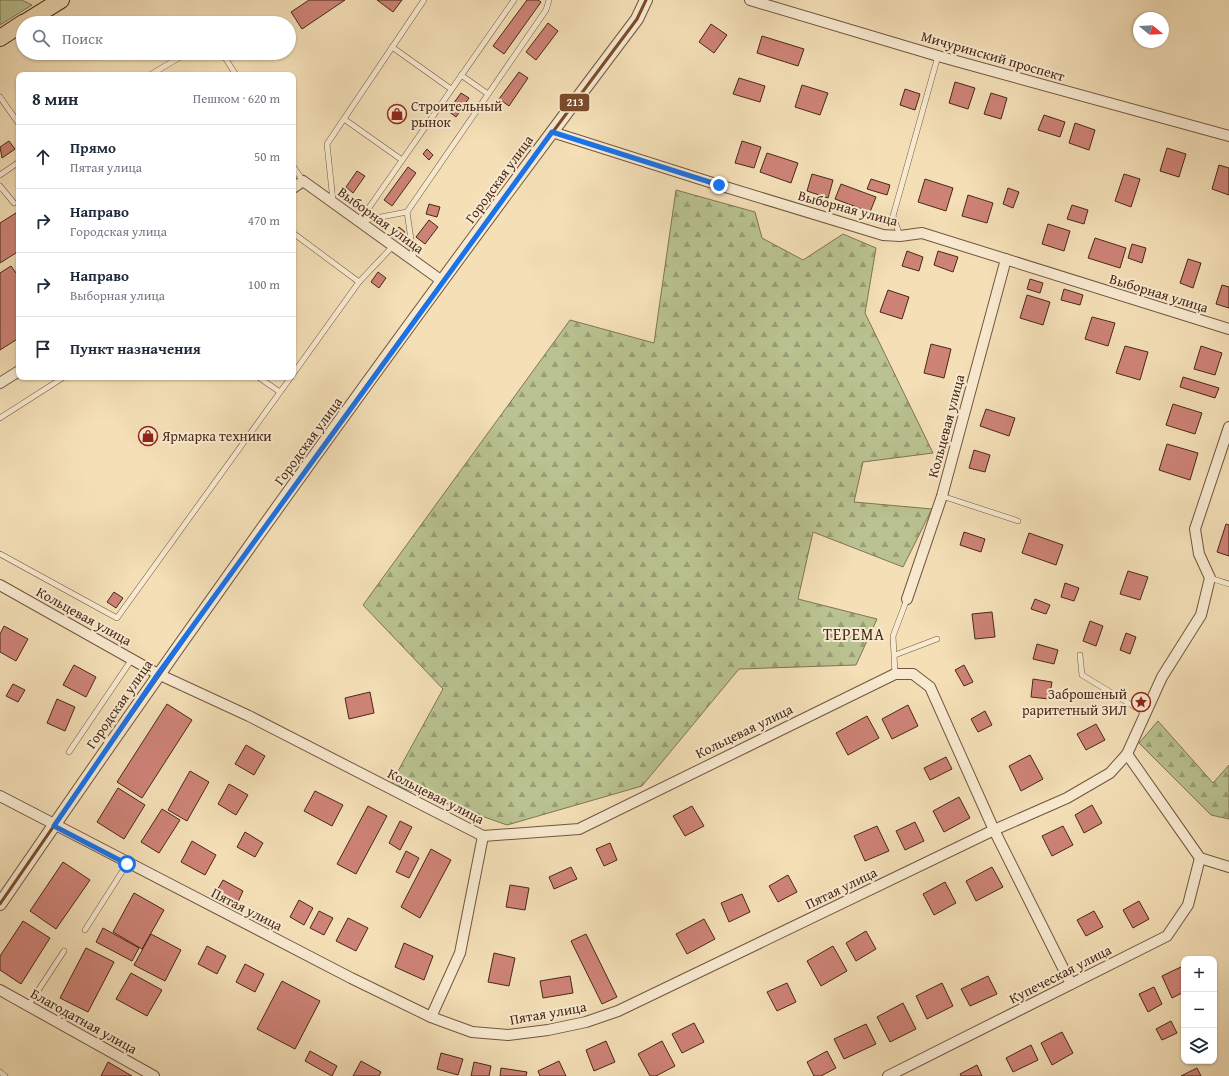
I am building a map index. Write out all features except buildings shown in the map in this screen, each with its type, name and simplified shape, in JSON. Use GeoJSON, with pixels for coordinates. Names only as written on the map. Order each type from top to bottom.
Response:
{"type":"FeatureCollection","features":[{"type":"Feature","properties":{"kind":"main road"},"geometry":{"type":"LineString","coordinates":[[34,16],[60,0]]}},
{"type":"Feature","properties":{"kind":"main road"},"geometry":{"type":"LineString","coordinates":[[0,38],[16,28]]}},
{"type":"Feature","properties":{"kind":"street","name":"Городская улица"},"geometry":{"type":"LineString","coordinates":[[0,904],[158,674],[442,281],[637,19],[646,0]]}},
{"type":"Feature","properties":{"kind":"street","name":"Мичуринский проспект"},"geometry":{"type":"LineString","coordinates":[[750,0],[938,56],[1229,136]]}},
{"type":"Feature","properties":{"kind":"street","name":"Выборная улица"},"geometry":{"type":"LineString","coordinates":[[552,132],[726,188],[883,235],[900,236],[922,233],[1229,329]]}},
{"type":"Feature","properties":{"kind":"street","name":"Выборная улица"},"geometry":{"type":"LineString","coordinates":[[303,181],[442,281]]}},
{"type":"Feature","properties":{"kind":"street"},"geometry":{"type":"LineString","coordinates":[[296,186],[303,181]]}},
{"type":"Feature","properties":{"kind":"street","name":"Кольцевая улица"},"geometry":{"type":"LineString","coordinates":[[907,599],[942,496],[1006,259]]}},
{"type":"Feature","properties":{"kind":"street"},"geometry":{"type":"LineString","coordinates":[[0,383],[16,373]]}},
{"type":"Feature","properties":{"kind":"street"},"geometry":{"type":"LineString","coordinates":[[1210,578],[1199,554],[1196,529],[1227,440],[1229,427]]}},
{"type":"Feature","properties":{"kind":"street","name":"Пятая улица"},"geometry":{"type":"LineString","coordinates":[[0,796],[127,864],[351,978],[432,1017],[472,1032],[508,1035],[548,1030],[586,1022],[618,1011],[994,830],[1066,798],[1110,773],[1127,754],[1162,677],[1201,615],[1210,578]]}},
{"type":"Feature","properties":{"kind":"street","name":"Кольцевая улица"},"geometry":{"type":"LineString","coordinates":[[0,586],[158,674],[249,716],[483,836],[579,829],[829,705],[895,674]]}},
{"type":"Feature","properties":{"kind":"street"},"geometry":{"type":"LineString","coordinates":[[895,674],[913,674],[930,687],[994,830],[1071,984]]}},
{"type":"Feature","properties":{"kind":"street"},"geometry":{"type":"LineString","coordinates":[[1127,754],[1200,858],[1229,867]]}},
{"type":"Feature","properties":{"kind":"street"},"geometry":{"type":"LineString","coordinates":[[432,1017],[460,953],[483,836]]}},
{"type":"Feature","properties":{"kind":"street","name":"Купеческая улица"},"geometry":{"type":"LineString","coordinates":[[888,1076],[1167,936],[1188,905],[1200,858]]}},
{"type":"Feature","properties":{"kind":"street","name":"Благодатная улица"},"geometry":{"type":"LineString","coordinates":[[0,990],[154,1076]]}},
{"type":"Feature","properties":{"kind":"lane"},"geometry":{"type":"LineString","coordinates":[[333,203],[327,144],[424,0]]}},
{"type":"Feature","properties":{"kind":"lane"},"geometry":{"type":"LineString","coordinates":[[359,222],[514,0]]}},
{"type":"Feature","properties":{"kind":"lane"},"geometry":{"type":"LineString","coordinates":[[414,261],[407,212],[546,10],[549,0]]}},
{"type":"Feature","properties":{"kind":"lane"},"geometry":{"type":"LineString","coordinates":[[392,47],[451,89]]}},
{"type":"Feature","properties":{"kind":"lane"},"geometry":{"type":"LineString","coordinates":[[900,236],[893,216],[938,56]]}},
{"type":"Feature","properties":{"kind":"lane"},"geometry":{"type":"LineString","coordinates":[[155,72],[175,60]]}},
{"type":"Feature","properties":{"kind":"lane"},"geometry":{"type":"LineString","coordinates":[[226,60],[234,72]]}},
{"type":"Feature","properties":{"kind":"lane"},"geometry":{"type":"LineString","coordinates":[[461,75],[488,94]]}},
{"type":"Feature","properties":{"kind":"lane"},"geometry":{"type":"LineString","coordinates":[[0,97],[16,120]]}},
{"type":"Feature","properties":{"kind":"lane"},"geometry":{"type":"LineString","coordinates":[[344,119],[402,160]]}},
{"type":"Feature","properties":{"kind":"lane"},"geometry":{"type":"LineString","coordinates":[[0,175],[16,164]]}},
{"type":"Feature","properties":{"kind":"lane"},"geometry":{"type":"LineString","coordinates":[[296,170],[303,181]]}},
{"type":"Feature","properties":{"kind":"lane"},"geometry":{"type":"LineString","coordinates":[[0,186],[14,203]]}},
{"type":"Feature","properties":{"kind":"lane"},"geometry":{"type":"LineString","coordinates":[[359,222],[407,212]]}},
{"type":"Feature","properties":{"kind":"lane"},"geometry":{"type":"LineString","coordinates":[[296,235],[359,282]]}},
{"type":"Feature","properties":{"kind":"lane"},"geometry":{"type":"LineString","coordinates":[[296,370],[359,282],[393,246]]}},
{"type":"Feature","properties":{"kind":"lane"},"geometry":{"type":"LineString","coordinates":[[0,418],[59,380]]}},
{"type":"Feature","properties":{"kind":"lane"},"geometry":{"type":"LineString","coordinates":[[262,380],[280,392]]}},
{"type":"Feature","properties":{"kind":"lane"},"geometry":{"type":"LineString","coordinates":[[0,554],[117,618],[289,380]]}},
{"type":"Feature","properties":{"kind":"lane"},"geometry":{"type":"LineString","coordinates":[[942,496],[1018,521]]}},
{"type":"Feature","properties":{"kind":"lane"},"geometry":{"type":"LineString","coordinates":[[1210,578],[1229,584]]}},
{"type":"Feature","properties":{"kind":"lane"},"geometry":{"type":"LineString","coordinates":[[895,674],[893,636],[907,599]]}},
{"type":"Feature","properties":{"kind":"lane"},"geometry":{"type":"LineString","coordinates":[[895,655],[937,639]]}},
{"type":"Feature","properties":{"kind":"lane"},"geometry":{"type":"LineString","coordinates":[[1080,655],[1082,675],[1145,714]]}},
{"type":"Feature","properties":{"kind":"lane"},"geometry":{"type":"LineString","coordinates":[[69,752],[132,659]]}},
{"type":"Feature","properties":{"kind":"lane"},"geometry":{"type":"LineString","coordinates":[[85,930],[127,864]]}},
{"type":"Feature","properties":{"kind":"lane"},"geometry":{"type":"LineString","coordinates":[[28,1006],[64,951]]}},
{"type":"Feature","properties":{"kind":"lane"},"geometry":{"type":"LineString","coordinates":[[0,1072],[5,1076]]}},
{"type":"Feature","properties":{"kind":"green space"},"geometry":{"type":"Polygon","coordinates":[[[0,0],[22,0],[32,5],[0,25],[0,0]]]}},
{"type":"Feature","properties":{"kind":"green space"},"geometry":{"type":"Polygon","coordinates":[[[676,190],[755,212],[762,238],[803,260],[843,234],[876,248],[865,313],[933,453],[863,462],[854,502],[932,509],[903,567],[813,532],[798,599],[877,619],[856,665],[739,669],[642,786],[507,825],[391,784],[443,689],[363,605],[570,320],[654,343],[676,190]]]}},
{"type":"Feature","properties":{"kind":"green space"},"geometry":{"type":"Polygon","coordinates":[[[1158,721],[1213,783],[1229,765],[1229,819],[1211,815],[1139,743],[1158,721]]]}},
{"type":"Feature","properties":{"kind":"transit line","name":"213"},"geometry":{"type":"LineString","coordinates":[[0,904],[156,680],[314,458],[474,238],[637,19],[646,0]]}},
{"type":"Feature","properties":{"kind":"place","name":"Строительный рынок"},"geometry":{"type":"Point","coordinates":[397,114]}},
{"type":"Feature","properties":{"kind":"place","name":"Ярмарка техники"},"geometry":{"type":"Point","coordinates":[148,436]}},
{"type":"Feature","properties":{"kind":"place","name":"Заброшеный раритетный ЗИЛ"},"geometry":{"type":"Point","coordinates":[1141,702]}},
{"type":"Feature","properties":{"kind":"district","name":"ТЕРЕМА"},"geometry":{"type":"Point","coordinates":[854,634]}},
{"type":"Feature","properties":{"kind":"route"},"geometry":{"type":"LineString","coordinates":[[127,864],[54,826],[158,674],[442,281],[552,132],[719,185]]}}]}
